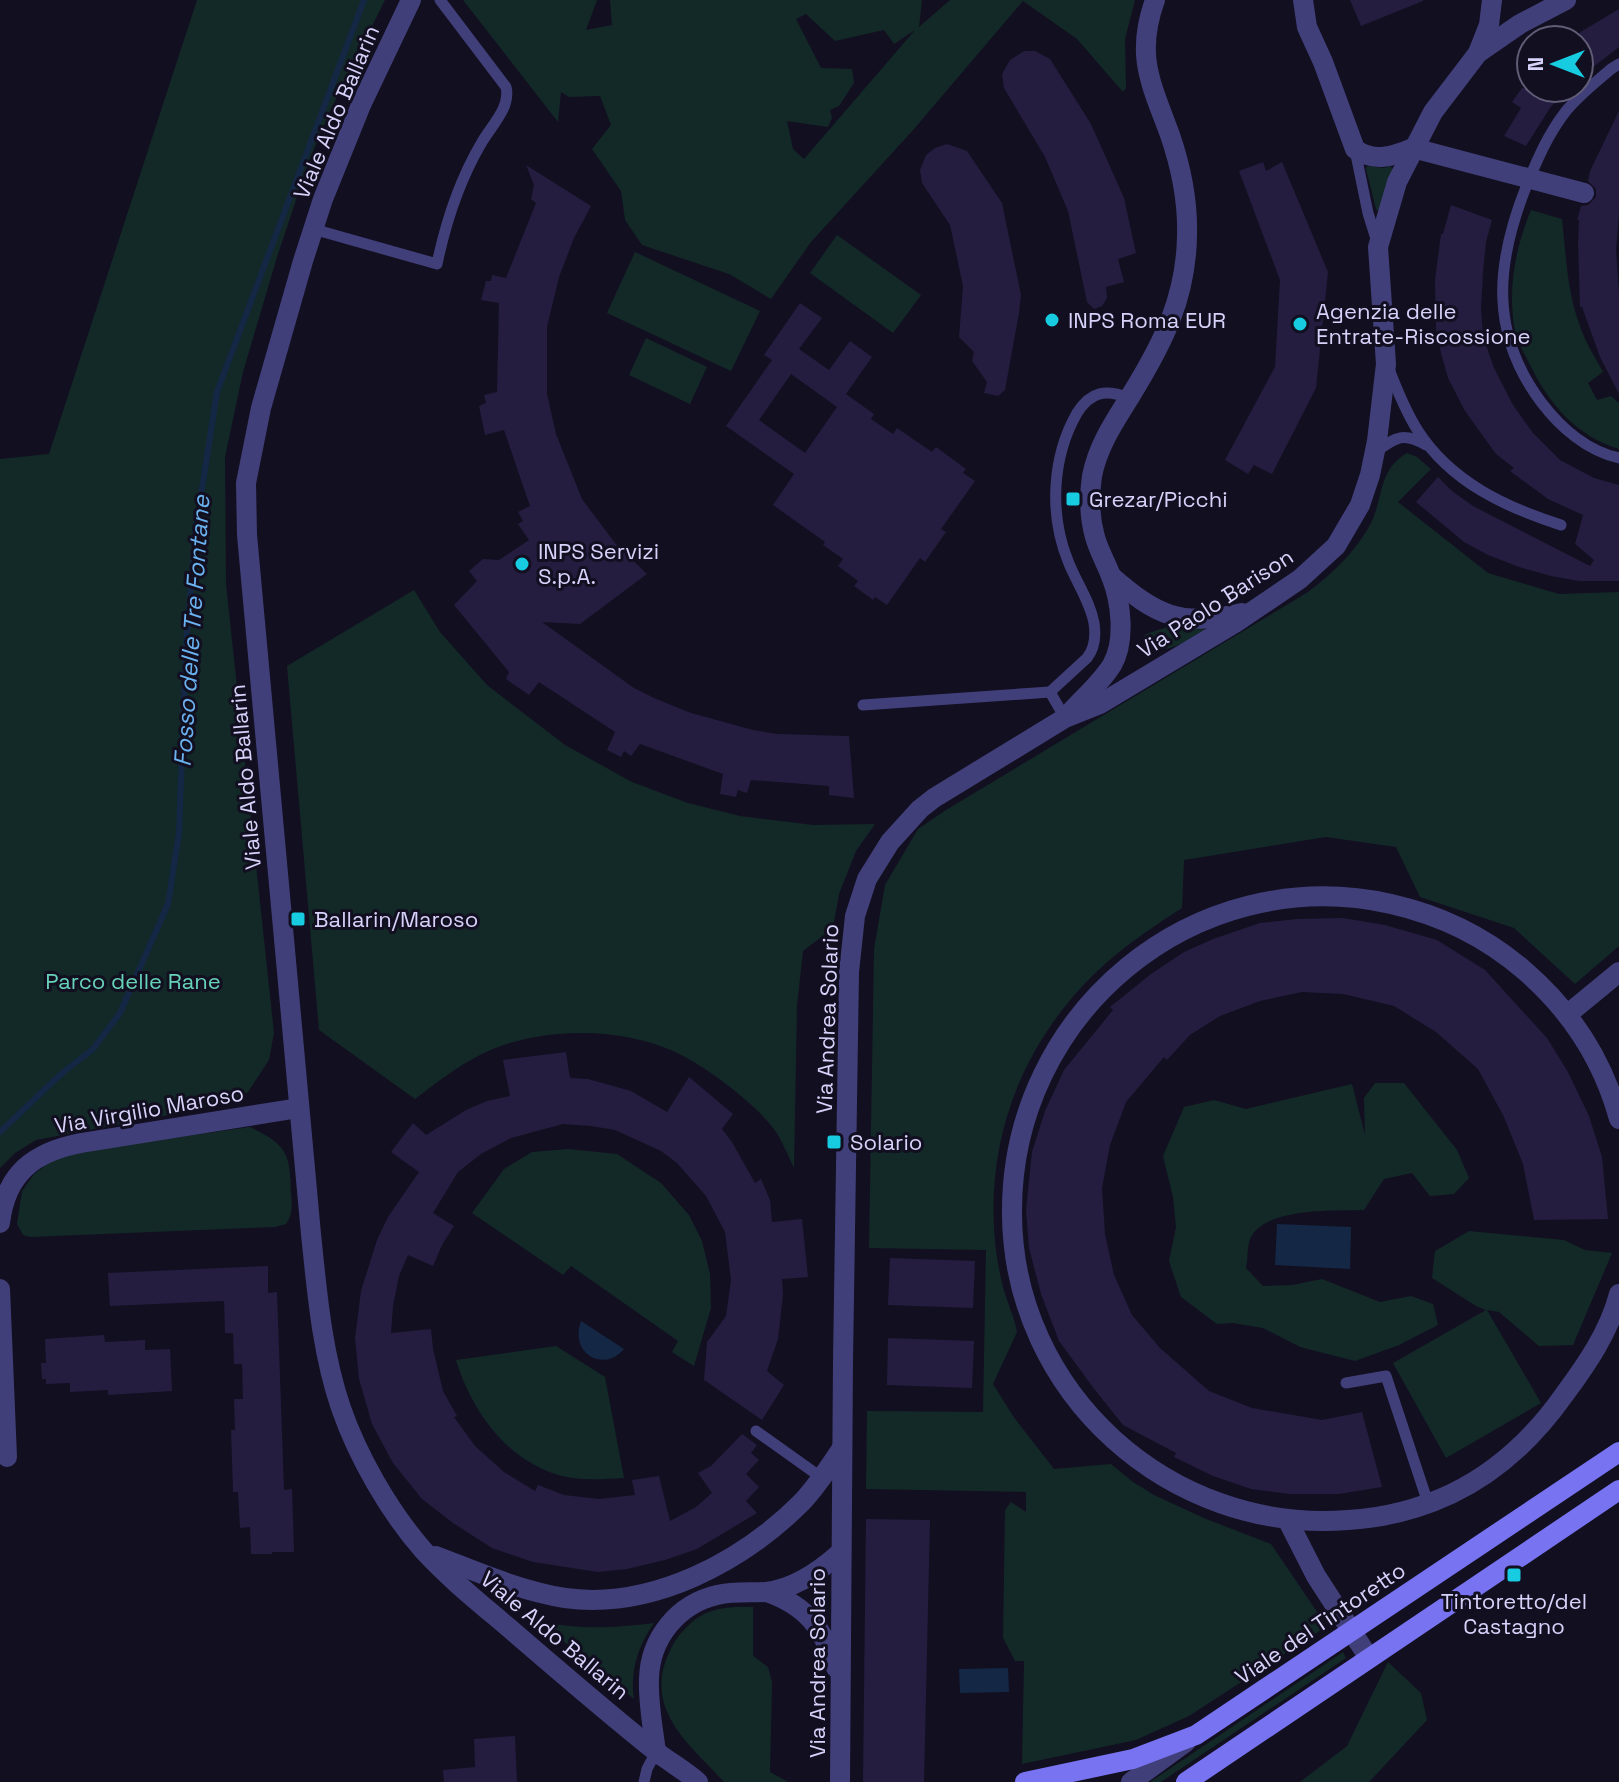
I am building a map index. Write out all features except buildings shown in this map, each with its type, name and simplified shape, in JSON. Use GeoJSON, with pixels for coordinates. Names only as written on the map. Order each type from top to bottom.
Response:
{"type":"FeatureCollection","features":[{"type":"Feature","properties":{"kind":"main road","name":"Viale del Tintoretto"},"geometry":{"type":"LineString","coordinates":[[1025,1782],[1133,1759],[1196,1735],[1619,1452]]}},
{"type":"Feature","properties":{"kind":"main road"},"geometry":{"type":"LineString","coordinates":[[1186,1782],[1619,1490]]}},
{"type":"Feature","properties":{"kind":"street","name":"Viale Aldo Ballarin"},"geometry":{"type":"LineString","coordinates":[[411,0],[361,105],[313,229],[261,408],[250,456],[245,498],[320,1312],[335,1390],[346,1421],[393,1509],[425,1552],[656,1752],[698,1782]]}},
{"type":"Feature","properties":{"kind":"street"},"geometry":{"type":"LineString","coordinates":[[1065,718],[1111,666],[1120,639],[1121,622],[1111,576],[1092,524],[1090,504],[1097,458],[1102,442],[1169,328],[1180,294],[1187,253],[1187,215],[1182,180],[1146,62],[1145,39],[1155,0]]}},
{"type":"Feature","properties":{"kind":"street"},"geometry":{"type":"LineString","coordinates":[[1303,0],[1307,27],[1355,149],[1376,158],[1390,157],[1413,148],[1584,193]]}},
{"type":"Feature","properties":{"kind":"street"},"geometry":{"type":"LineString","coordinates":[[1478,53],[1489,25],[1492,0]]}},
{"type":"Feature","properties":{"kind":"street","name":"Via Paolo Barison"},"geometry":{"type":"LineString","coordinates":[[1065,718],[1100,704],[1235,623],[1300,579],[1336,546],[1360,505],[1381,417],[1386,364],[1378,247],[1397,182],[1441,100],[1478,53],[1520,24],[1566,0]]}},
{"type":"Feature","properties":{"kind":"street"},"geometry":{"type":"LineString","coordinates":[[1111,576],[1146,605],[1169,615],[1218,618],[1256,608]]}},
{"type":"Feature","properties":{"kind":"street","name":"Via Andrea Solario"},"geometry":{"type":"LineString","coordinates":[[840,1782],[849,972],[853,929],[867,879],[890,842],[920,809],[1065,718]]}},
{"type":"Feature","properties":{"kind":"street"},"geometry":{"type":"LineString","coordinates":[[1618,1303],[1588,1361],[1532,1435],[1486,1474],[1453,1493],[1391,1514],[1362,1519],[1287,1519],[1249,1513],[1205,1498],[1164,1478],[1108,1435],[1083,1408],[1044,1347],[1029,1310],[1018,1268],[1012,1225],[1012,1196],[1024,1122],[1039,1080],[1069,1029],[1097,994],[1154,946],[1180,931],[1224,913],[1270,901],[1302,897],[1367,899],[1442,920],[1469,932],[1506,956],[1568,1014],[1604,1074],[1619,1119]]}},
{"type":"Feature","properties":{"kind":"street"},"geometry":{"type":"LineString","coordinates":[[1568,1014],[1619,972]]}},
{"type":"Feature","properties":{"kind":"street","name":"Via Virgilio Maroso"},"geometry":{"type":"LineString","coordinates":[[0,1223],[8,1190],[18,1175],[35,1159],[56,1149],[299,1108]]}},
{"type":"Feature","properties":{"kind":"street"},"geometry":{"type":"LineString","coordinates":[[0,1289],[7,1457]]}},
{"type":"Feature","properties":{"kind":"street"},"geometry":{"type":"LineString","coordinates":[[822,1478],[842,1448]]}},
{"type":"Feature","properties":{"kind":"street","name":"Viale Aldo Ballarin"},"geometry":{"type":"LineString","coordinates":[[425,1552],[527,1589],[564,1598],[620,1598],[657,1590],[730,1558],[782,1520],[822,1478]]}},
{"type":"Feature","properties":{"kind":"street"},"geometry":{"type":"LineString","coordinates":[[1287,1519],[1316,1576],[1369,1658]]}},
{"type":"Feature","properties":{"kind":"street","name":"Viale Aldo Ballarin"},"geometry":{"type":"LineString","coordinates":[[676,1782],[656,1752],[649,1679],[660,1636],[675,1617],[701,1601],[732,1593],[767,1592],[790,1585],[810,1576],[841,1552]]}},
{"type":"Feature","properties":{"kind":"street"},"geometry":{"type":"LineString","coordinates":[[767,1592],[799,1608],[814,1621],[827,1643],[842,1686]]}},
{"type":"Feature","properties":{"kind":"street"},"geometry":{"type":"LineString","coordinates":[[1131,1782],[1196,1735]]}},
{"type":"Feature","properties":{"kind":"lane"},"geometry":{"type":"LineString","coordinates":[[313,229],[437,264],[459,190],[508,94],[506,87],[440,0]]}},
{"type":"Feature","properties":{"kind":"lane"},"geometry":{"type":"LineString","coordinates":[[1619,64],[1567,110],[1543,147],[1512,226],[1504,258],[1503,302],[1506,330],[1517,362],[1532,389],[1561,424],[1584,444],[1619,458]]}},
{"type":"Feature","properties":{"kind":"lane"},"geometry":{"type":"LineString","coordinates":[[1355,149],[1378,247]]}},
{"type":"Feature","properties":{"kind":"lane"},"geometry":{"type":"LineString","coordinates":[[1386,364],[1406,410],[1430,447],[1458,476],[1490,497],[1561,525]]}},
{"type":"Feature","properties":{"kind":"lane"},"geometry":{"type":"LineString","coordinates":[[863,705],[1050,692],[1087,658],[1092,652],[1095,638],[1094,620],[1062,543],[1056,502],[1057,475],[1064,446],[1084,403],[1104,392],[1129,398]]}},
{"type":"Feature","properties":{"kind":"lane"},"geometry":{"type":"LineString","coordinates":[[1375,452],[1390,441],[1405,437],[1430,447]]}},
{"type":"Feature","properties":{"kind":"lane"},"geometry":{"type":"LineString","coordinates":[[1050,692],[1065,718]]}},
{"type":"Feature","properties":{"kind":"lane"},"geometry":{"type":"LineString","coordinates":[[1346,1383],[1386,1376],[1428,1503]]}},
{"type":"Feature","properties":{"kind":"lane"},"geometry":{"type":"LineString","coordinates":[[756,1431],[822,1478]]}},
{"type":"Feature","properties":{"kind":"lane"},"geometry":{"type":"LineString","coordinates":[[644,1782],[656,1752]]}},
{"type":"Feature","properties":{"kind":"green space","name":"Parco delle Rane"},"geometry":{"type":"Polygon","coordinates":[[[197,0],[385,0],[309,161],[243,372],[225,457],[226,584],[274,1033],[269,1060],[248,1092],[233,1100],[36,1140],[15,1153],[0,1168],[0,459],[49,454],[197,0]]]}},
{"type":"Feature","properties":{"kind":"green space"},"geometry":{"type":"Polygon","coordinates":[[[463,0],[597,0],[586,30],[612,25],[610,0],[922,0],[919,27],[950,0],[1135,0],[1125,39],[1126,88],[1123,92],[1077,39],[1023,1],[914,129],[811,242],[771,299],[729,274],[642,245],[625,220],[621,191],[592,149],[611,125],[600,96],[569,97],[561,92],[558,122],[463,0]],[[806,14],[796,19],[821,68],[852,69],[854,83],[839,106],[830,110],[832,118],[828,127],[787,121],[793,149],[804,159],[915,30],[894,44],[884,30],[835,41],[806,14]]]}},
{"type":"Feature","properties":{"kind":"green space"},"geometry":{"type":"Polygon","coordinates":[[[1367,166],[1390,166],[1395,171],[1379,212],[1376,209],[1367,166]]]}},
{"type":"Feature","properties":{"kind":"green space"},"geometry":{"type":"Polygon","coordinates":[[[1531,210],[1562,219],[1572,300],[1585,338],[1603,372],[1588,383],[1597,400],[1611,396],[1619,403],[1619,449],[1589,435],[1565,416],[1545,392],[1518,341],[1513,317],[1513,276],[1531,210]]]}},
{"type":"Feature","properties":{"kind":"green space"},"geometry":{"type":"Polygon","coordinates":[[[837,235],[921,295],[893,333],[810,273],[837,235]]]}},
{"type":"Feature","properties":{"kind":"green space"},"geometry":{"type":"Polygon","coordinates":[[[635,252],[760,311],[731,371],[607,313],[635,252]]]}},
{"type":"Feature","properties":{"kind":"green space"},"geometry":{"type":"Polygon","coordinates":[[[646,338],[707,367],[690,404],[629,375],[646,338]]]}},
{"type":"Feature","properties":{"kind":"green space"},"geometry":{"type":"Polygon","coordinates":[[[1407,453],[1431,469],[1398,502],[1488,573],[1559,594],[1619,592],[1619,946],[1575,984],[1514,928],[1420,897],[1396,847],[1326,837],[1184,860],[1182,908],[1113,957],[1056,1018],[1034,1052],[1017,1088],[1004,1126],[996,1166],[993,1208],[996,1250],[1017,1332],[993,1384],[1013,1416],[1054,1469],[1111,1464],[1154,1495],[1271,1544],[1324,1622],[1324,1628],[1189,1716],[1136,1740],[1022,1764],[1024,1661],[1015,1661],[1003,1638],[1005,1510],[1011,1502],[1026,1512],[1026,1492],[866,1489],[867,1411],[983,1412],[986,1250],[869,1248],[874,949],[885,885],[918,829],[1317,585],[1343,561],[1365,533],[1375,513],[1386,476],[1407,453]]]}},
{"type":"Feature","properties":{"kind":"green space"},"geometry":{"type":"Polygon","coordinates":[[[414,590],[440,632],[487,685],[565,745],[632,782],[688,803],[740,816],[813,825],[875,824],[856,851],[839,894],[833,928],[803,951],[797,1005],[794,1168],[774,1129],[741,1096],[691,1061],[664,1047],[640,1040],[590,1033],[539,1036],[515,1042],[472,1059],[415,1099],[319,1030],[287,666],[414,590]]]}},
{"type":"Feature","properties":{"kind":"green space"},"geometry":{"type":"Polygon","coordinates":[[[1170,626],[1204,631],[1167,649],[1143,646],[1142,638],[1146,634],[1170,626]]]}},
{"type":"Feature","properties":{"kind":"green space"},"geometry":{"type":"Polygon","coordinates":[[[1375,1083],[1404,1083],[1457,1150],[1469,1178],[1454,1194],[1430,1196],[1412,1173],[1384,1179],[1364,1210],[1320,1211],[1272,1220],[1251,1237],[1246,1268],[1263,1286],[1292,1285],[1322,1279],[1380,1302],[1411,1296],[1433,1304],[1438,1325],[1399,1345],[1355,1361],[1300,1347],[1263,1328],[1217,1324],[1181,1297],[1169,1261],[1176,1227],[1173,1197],[1163,1156],[1184,1107],[1214,1100],[1246,1109],[1352,1084],[1365,1135],[1364,1098],[1375,1083]]]}},
{"type":"Feature","properties":{"kind":"green space"},"geometry":{"type":"Polygon","coordinates":[[[250,1127],[279,1145],[287,1159],[292,1205],[286,1224],[275,1227],[30,1237],[23,1235],[17,1224],[22,1191],[34,1174],[55,1158],[72,1152],[250,1127]]]}},
{"type":"Feature","properties":{"kind":"green space"},"geometry":{"type":"Polygon","coordinates":[[[568,1149],[617,1154],[661,1183],[689,1215],[702,1241],[710,1274],[711,1308],[694,1366],[672,1352],[678,1341],[571,1266],[563,1275],[472,1213],[504,1169],[532,1152],[568,1149]]]}},
{"type":"Feature","properties":{"kind":"green space"},"geometry":{"type":"Polygon","coordinates":[[[1469,1231],[1564,1240],[1585,1250],[1612,1253],[1573,1345],[1539,1346],[1499,1312],[1487,1310],[1541,1403],[1446,1458],[1393,1363],[1486,1310],[1432,1278],[1435,1251],[1469,1231]]]}},
{"type":"Feature","properties":{"kind":"green space"},"geometry":{"type":"Polygon","coordinates":[[[556,1346],[605,1377],[624,1478],[570,1478],[524,1459],[494,1432],[482,1416],[456,1360],[556,1346]]]}},
{"type":"Feature","properties":{"kind":"green space"},"geometry":{"type":"Polygon","coordinates":[[[735,1607],[753,1607],[753,1656],[768,1667],[772,1682],[770,1772],[788,1782],[724,1782],[688,1744],[663,1701],[661,1684],[664,1666],[677,1638],[702,1615],[735,1607]]]}},
{"type":"Feature","properties":{"kind":"green space"},"geometry":{"type":"Polygon","coordinates":[[[539,1621],[596,1627],[654,1623],[636,1659],[634,1699],[539,1621]]]}},
{"type":"Feature","properties":{"kind":"green space"},"geometry":{"type":"Polygon","coordinates":[[[1343,1652],[1346,1658],[1161,1782],[1150,1782],[1343,1652]]]}},
{"type":"Feature","properties":{"kind":"green space"},"geometry":{"type":"Polygon","coordinates":[[[1388,1662],[1421,1693],[1427,1720],[1369,1782],[1300,1782],[1347,1746],[1388,1662]]]}},
{"type":"Feature","properties":{"kind":"water"},"geometry":{"type":"Polygon","coordinates":[[[1277,1224],[1351,1227],[1350,1269],[1275,1265],[1277,1224]]]}},
{"type":"Feature","properties":{"kind":"water"},"geometry":{"type":"Polygon","coordinates":[[[581,1321],[624,1349],[607,1359],[590,1356],[580,1343],[581,1321]]]}},
{"type":"Feature","properties":{"kind":"water"},"geometry":{"type":"Polygon","coordinates":[[[1008,1668],[1009,1692],[960,1693],[959,1669],[1008,1668]]]}},
{"type":"Feature","properties":{"kind":"waterway","name":"Fosso delle Tre Fontane"},"geometry":{"type":"LineString","coordinates":[[0,1132],[61,1074],[93,1049],[120,1013],[168,904],[179,833],[186,646],[196,527],[217,392],[364,0]]}},
{"type":"Feature","properties":{"kind":"place","name":"INPS Roma EUR"},"geometry":{"type":"Point","coordinates":[1052,320]}},
{"type":"Feature","properties":{"kind":"place","name":"Agenzia delle Entrate-Riscossione"},"geometry":{"type":"Point","coordinates":[1300,324]}},
{"type":"Feature","properties":{"kind":"place","name":"Grezar/Picchi"},"geometry":{"type":"Point","coordinates":[1073,499]}},
{"type":"Feature","properties":{"kind":"place","name":"INPS Servizi S.p.A."},"geometry":{"type":"Point","coordinates":[522,564]}},
{"type":"Feature","properties":{"kind":"place","name":"Ballarin/Maroso"},"geometry":{"type":"Point","coordinates":[298,919]}},
{"type":"Feature","properties":{"kind":"place","name":"Solario"},"geometry":{"type":"Point","coordinates":[834,1142]}},
{"type":"Feature","properties":{"kind":"place","name":"Tintoretto/del Castagno"},"geometry":{"type":"Point","coordinates":[1514,1575]}}]}
